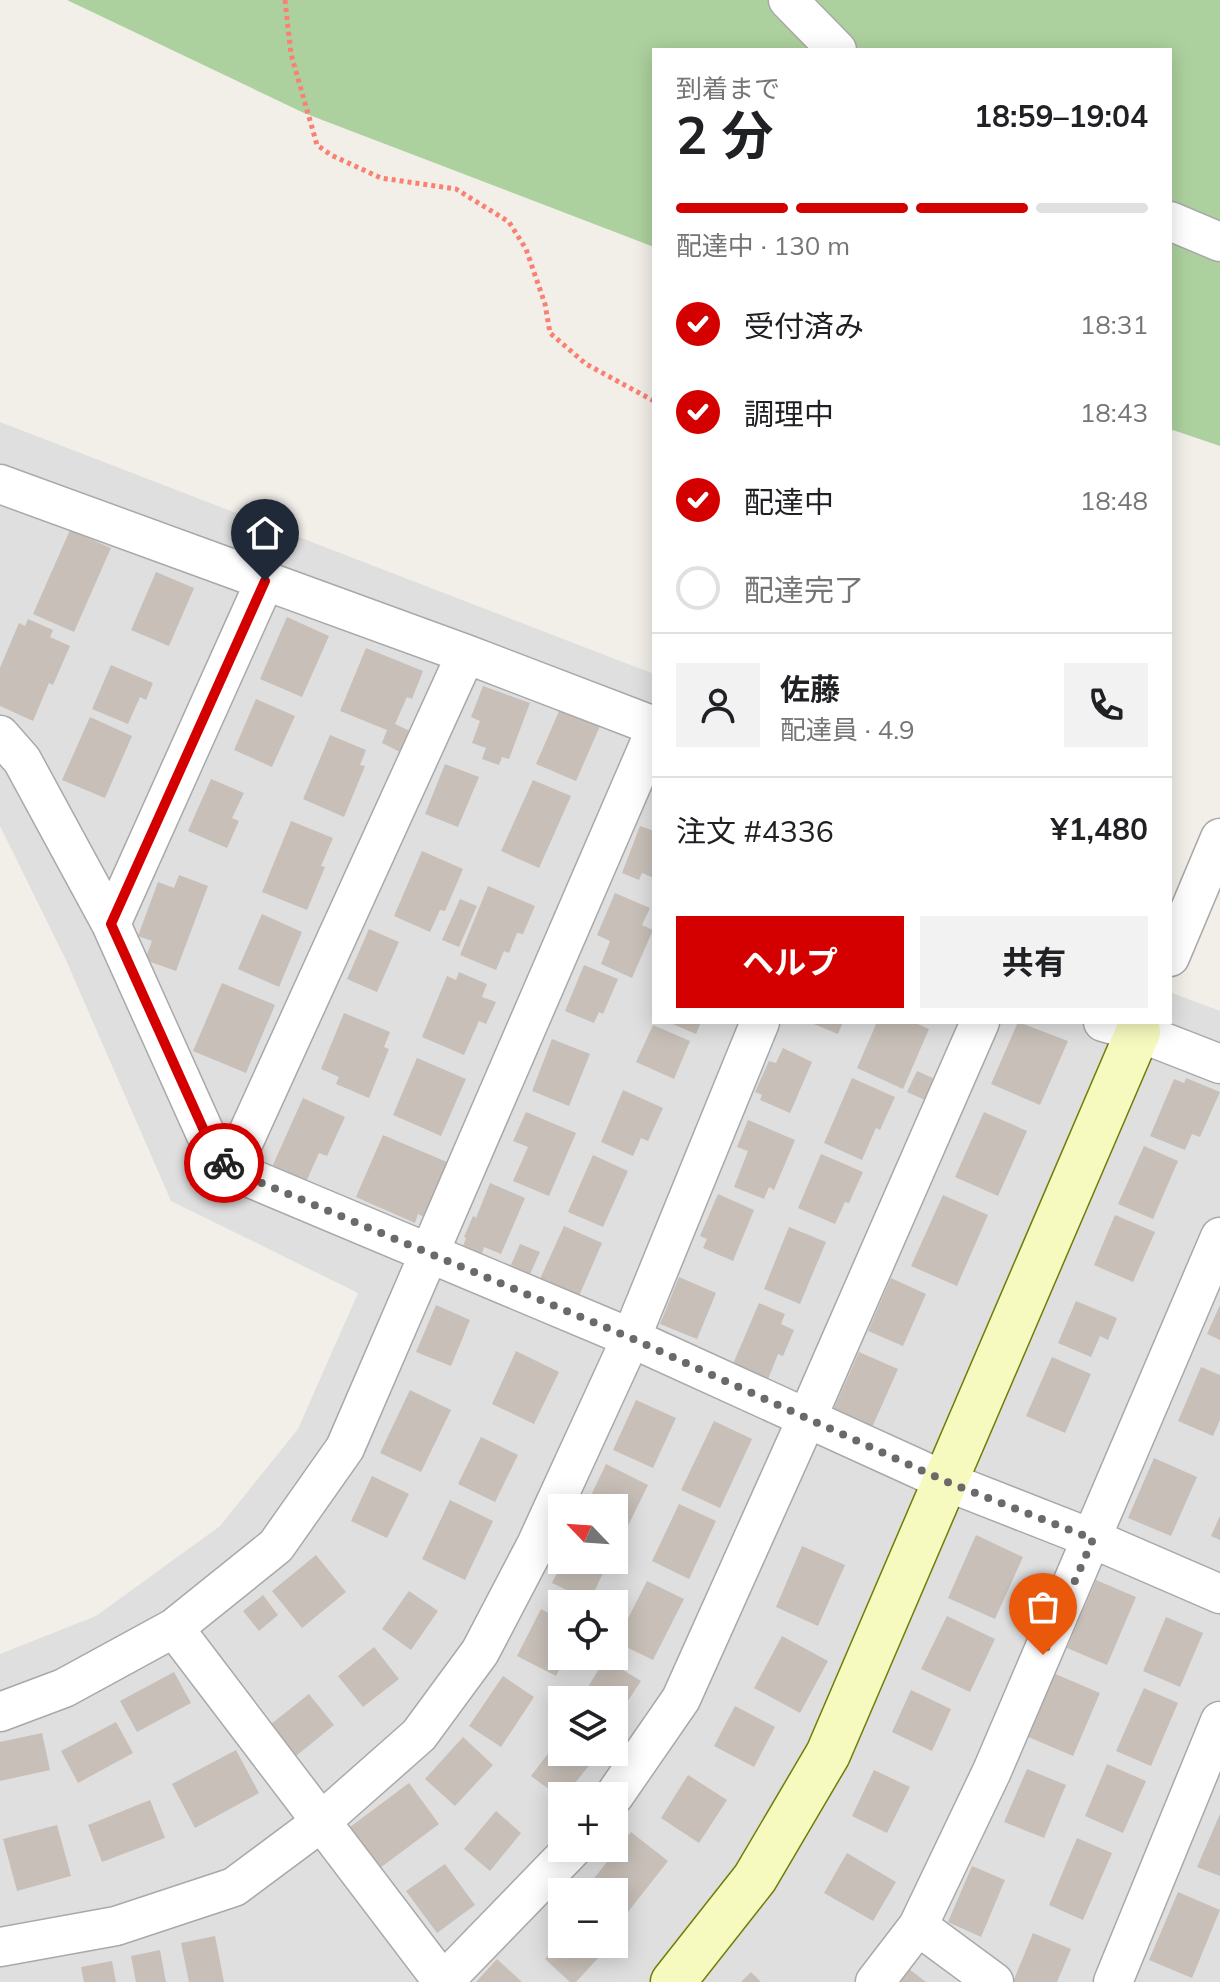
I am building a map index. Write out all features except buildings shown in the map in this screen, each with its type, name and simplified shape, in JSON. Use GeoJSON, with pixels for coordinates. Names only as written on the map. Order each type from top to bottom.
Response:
{"type":"FeatureCollection","features":[{"type":"Feature","properties":{"kind":"street"},"geometry":{"type":"LineString","coordinates":[[788,0],[835,48]]}},
{"type":"Feature","properties":{"kind":"street"},"geometry":{"type":"LineString","coordinates":[[1172,222],[1220,242]]}},
{"type":"Feature","properties":{"kind":"street"},"geometry":{"type":"LineString","coordinates":[[0,484],[652,725]]}},
{"type":"Feature","properties":{"kind":"street"},"geometry":{"type":"LineString","coordinates":[[111,924],[265,581]]}},
{"type":"Feature","properties":{"kind":"street"},"geometry":{"type":"LineString","coordinates":[[231,1170],[466,654]]}},
{"type":"Feature","properties":{"kind":"street"},"geometry":{"type":"LineString","coordinates":[[0,735],[22,760],[111,924],[215,1155],[231,1170],[631,1338],[945,1481],[1093,1539],[1220,1594]]}},
{"type":"Feature","properties":{"kind":"street"},"geometry":{"type":"LineString","coordinates":[[0,1712],[64,1688],[174,1628],[276,1546],[345,1448],[652,738]]}},
{"type":"Feature","properties":{"kind":"street"},"geometry":{"type":"LineString","coordinates":[[1172,952],[1220,838]]}},
{"type":"Feature","properties":{"kind":"street"},"geometry":{"type":"LineString","coordinates":[[0,1947],[116,1926],[234,1887],[321,1822],[419,1735],[480,1652],[536,1545],[631,1338],[759,1024]]}},
{"type":"Feature","properties":{"kind":"street"},"geometry":{"type":"LineString","coordinates":[[624,1782],[681,1699],[979,1024]]}},
{"type":"Feature","properties":{"kind":"street"},"geometry":{"type":"LineString","coordinates":[[673,1982],[755,1878],[828,1754],[945,1481],[1128,1025],[1220,1064]]}},
{"type":"Feature","properties":{"kind":"street"},"geometry":{"type":"LineString","coordinates":[[875,1982],[918,1926],[992,1771],[1220,1237]]}},
{"type":"Feature","properties":{"kind":"street"},"geometry":{"type":"LineString","coordinates":[[174,1628],[443,1982],[559,1862]]}},
{"type":"Feature","properties":{"kind":"street"},"geometry":{"type":"LineString","coordinates":[[1113,1982],[1220,1721]]}},
{"type":"Feature","properties":{"kind":"street"},"geometry":{"type":"LineString","coordinates":[[918,1926],[994,1982]]}},
{"type":"Feature","properties":{"kind":"path"},"geometry":{"type":"LineString","coordinates":[[285,0],[291,54],[317,145],[331,155],[381,178],[456,189],[509,222],[526,249],[545,304],[550,333],[586,364],[652,400]]}},
{"type":"Feature","properties":{"kind":"shaded area"},"geometry":{"type":"Polygon","coordinates":[[[0,422],[652,673],[652,1024],[1172,1024],[1172,993],[1220,1011],[1220,1982],[0,1982],[0,1654],[96,1616],[220,1526],[298,1429],[358,1293],[171,1201],[66,960],[0,826],[0,422]]]}},
{"type":"Feature","properties":{"kind":"green space"},"geometry":{"type":"Polygon","coordinates":[[[67,0],[1220,0],[1220,446],[1172,430],[1172,48],[652,48],[652,246],[304,113],[67,0]]]}},
{"type":"Feature","properties":{"kind":"way so far"},"geometry":{"type":"LineString","coordinates":[[224,1163],[231,1170],[631,1338],[945,1481],[1093,1539],[1043,1655]]}},
{"type":"Feature","properties":{"kind":"route"},"geometry":{"type":"LineString","coordinates":[[224,1163],[215,1155],[111,924],[265,581]]}}]}
